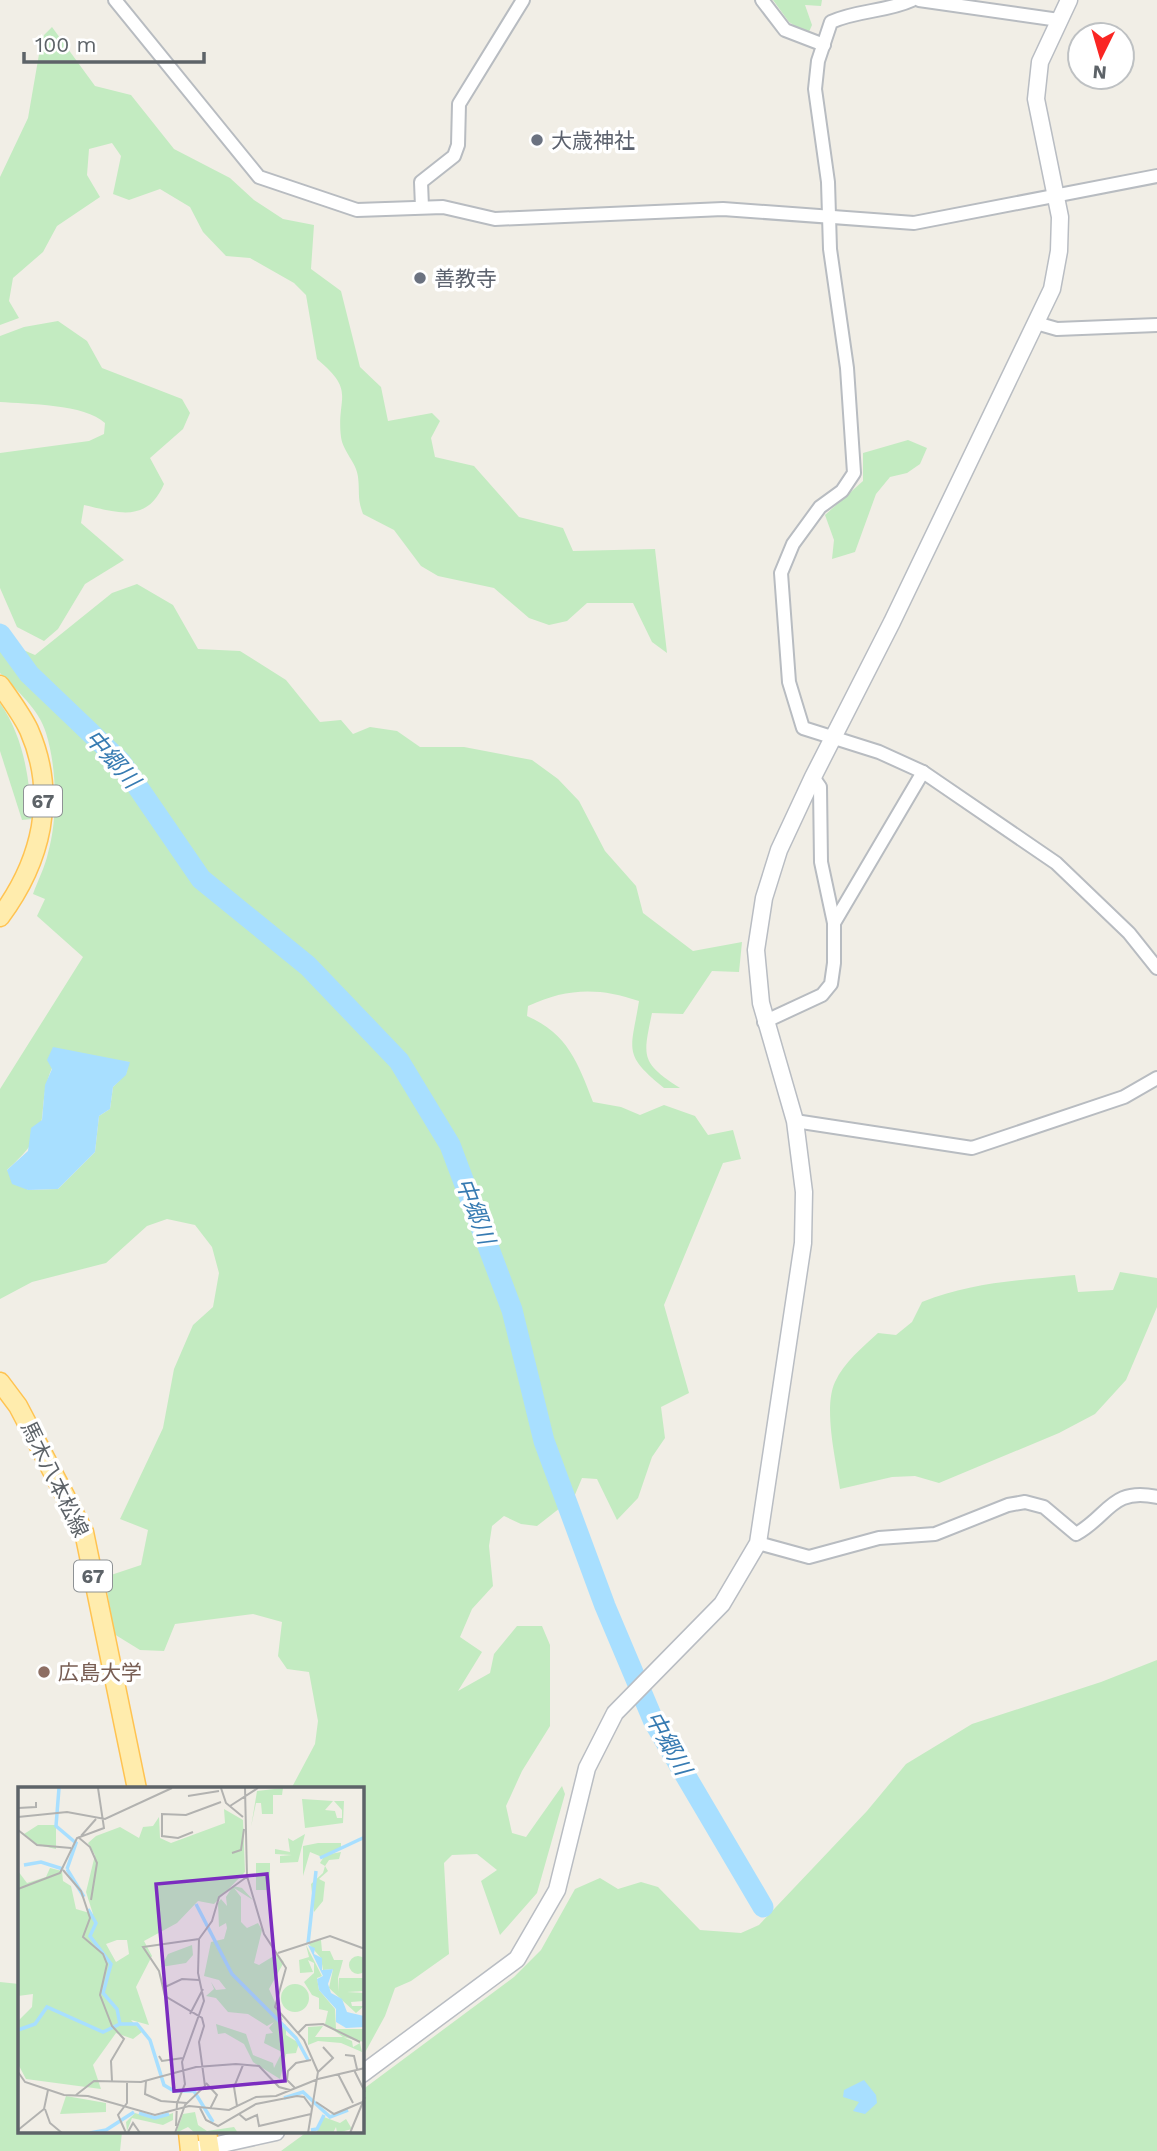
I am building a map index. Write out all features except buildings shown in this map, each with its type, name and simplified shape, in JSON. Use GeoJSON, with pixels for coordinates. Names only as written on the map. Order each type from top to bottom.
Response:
{"type":"FeatureCollection","features":[{"type":"Feature","properties":{"kind":"main road","name":"67"},"geometry":{"type":"LineString","coordinates":[[0,685],[29,730],[39,767],[44,812],[36,857],[17,894],[0,917]]}},
{"type":"Feature","properties":{"kind":"main road","name":"馬木八本松線"},"geometry":{"type":"LineString","coordinates":[[0,1382],[24,1418],[84,1532],[137,1787]]}},
{"type":"Feature","properties":{"kind":"street"},"geometry":{"type":"LineString","coordinates":[[115,0],[259,177],[357,210],[443,207],[495,219],[723,209],[914,223],[1157,176]]}},
{"type":"Feature","properties":{"kind":"street"},"geometry":{"type":"LineString","coordinates":[[422,207],[421,182],[454,156],[458,145],[458,104],[523,0]]}},
{"type":"Feature","properties":{"kind":"street"},"geometry":{"type":"LineString","coordinates":[[762,0],[785,30],[824,45]]}},
{"type":"Feature","properties":{"kind":"street"},"geometry":{"type":"LineString","coordinates":[[912,0],[898,7],[848,15],[831,22],[815,89],[828,182],[827,217],[847,368],[854,473],[842,491],[820,507],[793,544],[780,573],[789,682],[803,727],[833,736],[923,772],[1056,863],[1129,933],[1157,968]]}},
{"type":"Feature","properties":{"kind":"street"},"geometry":{"type":"LineString","coordinates":[[919,0],[1060,18]]}},
{"type":"Feature","properties":{"kind":"street"},"geometry":{"type":"LineString","coordinates":[[364,2073],[517,1959],[557,1890],[587,1768],[615,1713],[722,1604],[758,1543],[803,1243],[804,1192],[794,1121],[764,1022],[756,950],[764,898],[779,850],[813,777],[892,622],[1052,289],[1059,251],[1060,217],[1036,99],[1040,62],[1069,0]]}},
{"type":"Feature","properties":{"kind":"street"},"geometry":{"type":"LineString","coordinates":[[1036,323],[1056,329],[1157,325]]}},
{"type":"Feature","properties":{"kind":"street"},"geometry":{"type":"LineString","coordinates":[[834,923],[923,772]]}},
{"type":"Feature","properties":{"kind":"street"},"geometry":{"type":"LineString","coordinates":[[764,1022],[822,995],[831,984],[834,923],[821,862],[820,787],[813,777]]}},
{"type":"Feature","properties":{"kind":"street"},"geometry":{"type":"LineString","coordinates":[[794,1121],[972,1147],[1124,1097],[1157,1078]]}},
{"type":"Feature","properties":{"kind":"street"},"geometry":{"type":"LineString","coordinates":[[758,1543],[809,1557],[879,1538],[935,1534],[1008,1505],[1025,1502],[1044,1507],[1076,1534],[1089,1527],[1114,1501],[1126,1496],[1157,1497]]}},
{"type":"Feature","properties":{"kind":"street"},"geometry":{"type":"LineString","coordinates":[[190,2151],[209,2144],[265,2134]]}},
{"type":"Feature","properties":{"kind":"green space"},"geometry":{"type":"Polygon","coordinates":[[[773,0],[822,0],[821,6],[805,5],[812,25],[808,34],[789,22],[773,0]]]}},
{"type":"Feature","properties":{"kind":"green space"},"geometry":{"type":"Polygon","coordinates":[[[52,27],[95,86],[131,95],[174,149],[230,178],[254,200],[283,219],[314,225],[311,269],[341,291],[360,367],[381,387],[388,421],[432,413],[440,421],[431,438],[435,457],[474,466],[519,517],[563,528],[573,551],[655,549],[667,653],[652,642],[633,603],[587,603],[567,621],[549,625],[529,618],[494,588],[438,576],[421,566],[394,530],[363,514],[357,472],[341,437],[341,388],[337,379],[317,359],[306,295],[294,283],[250,258],[226,256],[203,232],[190,207],[160,189],[129,200],[113,194],[121,156],[112,143],[89,149],[87,175],[100,197],[57,226],[43,252],[13,278],[9,301],[19,318],[0,325],[0,177],[28,118],[42,37],[52,27]]]}},
{"type":"Feature","properties":{"kind":"green space"},"geometry":{"type":"Polygon","coordinates":[[[58,321],[87,341],[102,368],[182,399],[190,413],[183,429],[150,458],[164,484],[149,505],[140,510],[120,512],[84,505],[81,523],[124,560],[85,584],[58,629],[44,641],[17,627],[0,588],[0,453],[89,441],[104,434],[105,423],[84,412],[70,409],[0,402],[0,336],[24,327],[58,321]]]}},
{"type":"Feature","properties":{"kind":"green space"},"geometry":{"type":"Polygon","coordinates":[[[908,440],[927,448],[920,464],[907,473],[890,477],[876,494],[855,552],[832,559],[834,540],[825,515],[863,481],[863,453],[908,440]]]}},
{"type":"Feature","properties":{"kind":"green space"},"geometry":{"type":"Polygon","coordinates":[[[137,584],[173,605],[198,649],[240,651],[286,680],[320,722],[341,720],[353,734],[370,727],[397,731],[420,747],[464,747],[532,760],[558,779],[579,801],[605,851],[636,886],[643,913],[693,951],[742,942],[739,972],[712,971],[683,1014],[652,1013],[646,1049],[648,1057],[657,1072],[680,1088],[664,1088],[636,1059],[632,1042],[639,1001],[610,993],[583,992],[556,996],[528,1006],[527,1016],[541,1023],[570,1051],[593,1102],[621,1107],[640,1115],[664,1105],[695,1116],[708,1135],[733,1130],[741,1159],[723,1163],[664,1305],[689,1393],[661,1407],[665,1438],[652,1457],[638,1498],[617,1520],[597,1479],[582,1478],[574,1497],[537,1526],[521,1524],[504,1516],[492,1526],[489,1546],[493,1586],[472,1609],[460,1637],[482,1652],[458,1691],[490,1673],[494,1654],[517,1626],[542,1626],[550,1645],[550,1726],[522,1771],[506,1806],[512,1833],[526,1837],[562,1786],[565,1794],[537,1893],[500,1935],[481,1881],[497,1870],[477,1854],[452,1855],[444,1863],[449,1954],[411,1981],[395,1988],[385,2016],[364,2054],[364,1787],[292,1787],[315,1744],[318,1721],[309,1672],[287,1669],[278,1656],[282,1622],[253,1614],[175,1624],[164,1651],[140,1650],[114,1634],[105,1577],[141,1565],[148,1530],[120,1519],[163,1428],[174,1369],[193,1325],[213,1307],[219,1273],[212,1247],[195,1225],[167,1219],[147,1226],[106,1263],[32,1282],[0,1299],[0,1089],[83,957],[37,916],[45,899],[33,894],[47,858],[51,839],[55,793],[52,762],[43,724],[27,701],[0,673],[0,640],[35,655],[112,593],[137,584]],[[93,1057],[52,1068],[40,1126],[34,1140],[7,1170],[28,1190],[58,1189],[95,1152],[99,1116],[110,1109],[113,1087],[126,1074],[129,1062],[93,1057]]]}},
{"type":"Feature","properties":{"kind":"green space"},"geometry":{"type":"Polygon","coordinates":[[[0,703],[15,730],[24,758],[32,819],[22,820],[0,751],[0,703]]]}},
{"type":"Feature","properties":{"kind":"green space"},"geometry":{"type":"Polygon","coordinates":[[[1120,1272],[1157,1278],[1157,1307],[1126,1380],[1095,1414],[1059,1433],[939,1483],[915,1476],[892,1477],[840,1489],[830,1420],[832,1393],[843,1368],[878,1333],[896,1335],[912,1322],[922,1302],[960,1290],[997,1283],[1075,1275],[1078,1292],[1113,1290],[1120,1272]]]}},
{"type":"Feature","properties":{"kind":"green space"},"geometry":{"type":"Polygon","coordinates":[[[1157,1660],[1157,2151],[281,2151],[304,2134],[364,2134],[364,2089],[514,1977],[541,1950],[575,1889],[600,1878],[618,1889],[641,1882],[658,1887],[700,1930],[741,1933],[759,1925],[867,1811],[906,1764],[972,1724],[1101,1682],[1157,1660]]]}},
{"type":"Feature","properties":{"kind":"green space"},"geometry":{"type":"Polygon","coordinates":[[[0,1982],[18,1984],[18,2134],[122,2134],[120,2151],[0,2151],[0,1982]]]}},
{"type":"Feature","properties":{"kind":"water"},"geometry":{"type":"Polygon","coordinates":[[[53,1047],[130,1062],[126,1075],[113,1087],[110,1109],[99,1116],[95,1152],[58,1189],[28,1190],[12,1184],[7,1170],[28,1151],[31,1128],[42,1120],[45,1085],[52,1069],[47,1060],[53,1047]]]}},
{"type":"Feature","properties":{"kind":"water"},"geometry":{"type":"Polygon","coordinates":[[[864,2080],[876,2095],[877,2103],[865,2114],[853,2111],[859,2102],[843,2097],[844,2090],[864,2080]]]}},
{"type":"Feature","properties":{"kind":"waterway","name":"中郷川"},"geometry":{"type":"LineString","coordinates":[[0,634],[29,674],[120,761],[201,879],[308,966],[399,1061],[450,1145],[512,1310],[544,1441],[605,1606],[654,1722],[763,1907]]}},
{"type":"Feature","properties":{"kind":"place","name":"大歳神社"},"geometry":{"type":"Point","coordinates":[537,140]}},
{"type":"Feature","properties":{"kind":"place","name":"善教寺"},"geometry":{"type":"Point","coordinates":[420,278]}},
{"type":"Feature","properties":{"kind":"place","name":"広島大学"},"geometry":{"type":"Point","coordinates":[44,1672]}}]}
